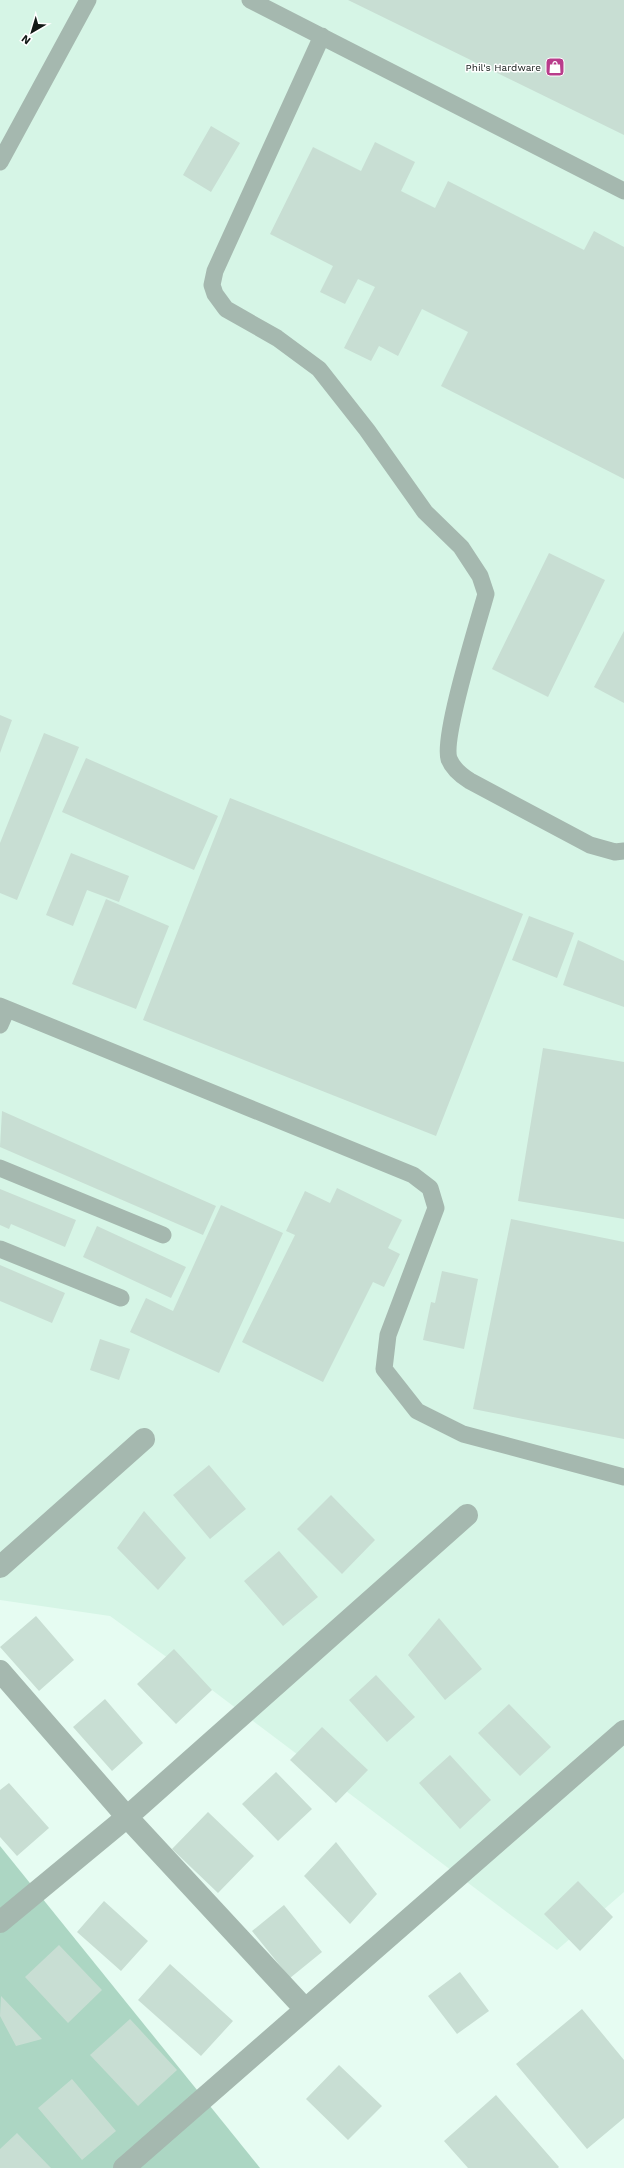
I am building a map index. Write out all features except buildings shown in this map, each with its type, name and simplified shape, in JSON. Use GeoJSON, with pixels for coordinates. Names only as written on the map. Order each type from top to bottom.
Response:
{"type":"FeatureCollection","features":[{"type":"Feature","properties":{"kind":"street"},"geometry":{"type":"LineString","coordinates":[[0,1567],[144,1439]]}},
{"type":"Feature","properties":{"kind":"street"},"geometry":{"type":"LineString","coordinates":[[0,1922],[127,1816],[467,1515]]}},
{"type":"Feature","properties":{"kind":"street"},"geometry":{"type":"LineString","coordinates":[[0,1671],[127,1816],[305,2009]]}},
{"type":"Feature","properties":{"kind":"street"},"geometry":{"type":"LineString","coordinates":[[124,2168],[624,1731]]}},
{"type":"Feature","properties":{"kind":"lane"},"geometry":{"type":"LineString","coordinates":[[0,162],[88,0]]}},
{"type":"Feature","properties":{"kind":"lane"},"geometry":{"type":"LineString","coordinates":[[250,0],[624,191]]}},
{"type":"Feature","properties":{"kind":"lane"},"geometry":{"type":"LineString","coordinates":[[322,36],[215,271],[212,284],[215,294],[226,309],[277,338],[319,369],[367,430],[425,512],[461,547],[480,576],[486,594],[449,735],[449,759],[459,774],[470,782],[590,845],[615,852],[624,851]]}},
{"type":"Feature","properties":{"kind":"lane"},"geometry":{"type":"LineString","coordinates":[[0,1025],[3,1008],[413,1175],[430,1188],[436,1208],[388,1335],[384,1369],[417,1411],[463,1434],[624,1477]]}},
{"type":"Feature","properties":{"kind":"lane"},"geometry":{"type":"LineString","coordinates":[[0,1168],[163,1235]]}},
{"type":"Feature","properties":{"kind":"lane"},"geometry":{"type":"LineString","coordinates":[[0,1249],[121,1298]]}},
{"type":"Feature","properties":{"kind":"shaded area"},"geometry":{"type":"Polygon","coordinates":[[[0,0],[624,0],[624,1892],[557,1950],[212,1690],[110,1616],[0,1600],[0,0]]]}},
{"type":"Feature","properties":{"kind":"shaded area"},"geometry":{"type":"Polygon","coordinates":[[[0,1846],[260,2168],[0,2168],[0,1846]]]}},
{"type":"Feature","properties":{"kind":"place","name":"Phil's Hardware"},"geometry":{"type":"Point","coordinates":[555,67]}}]}
